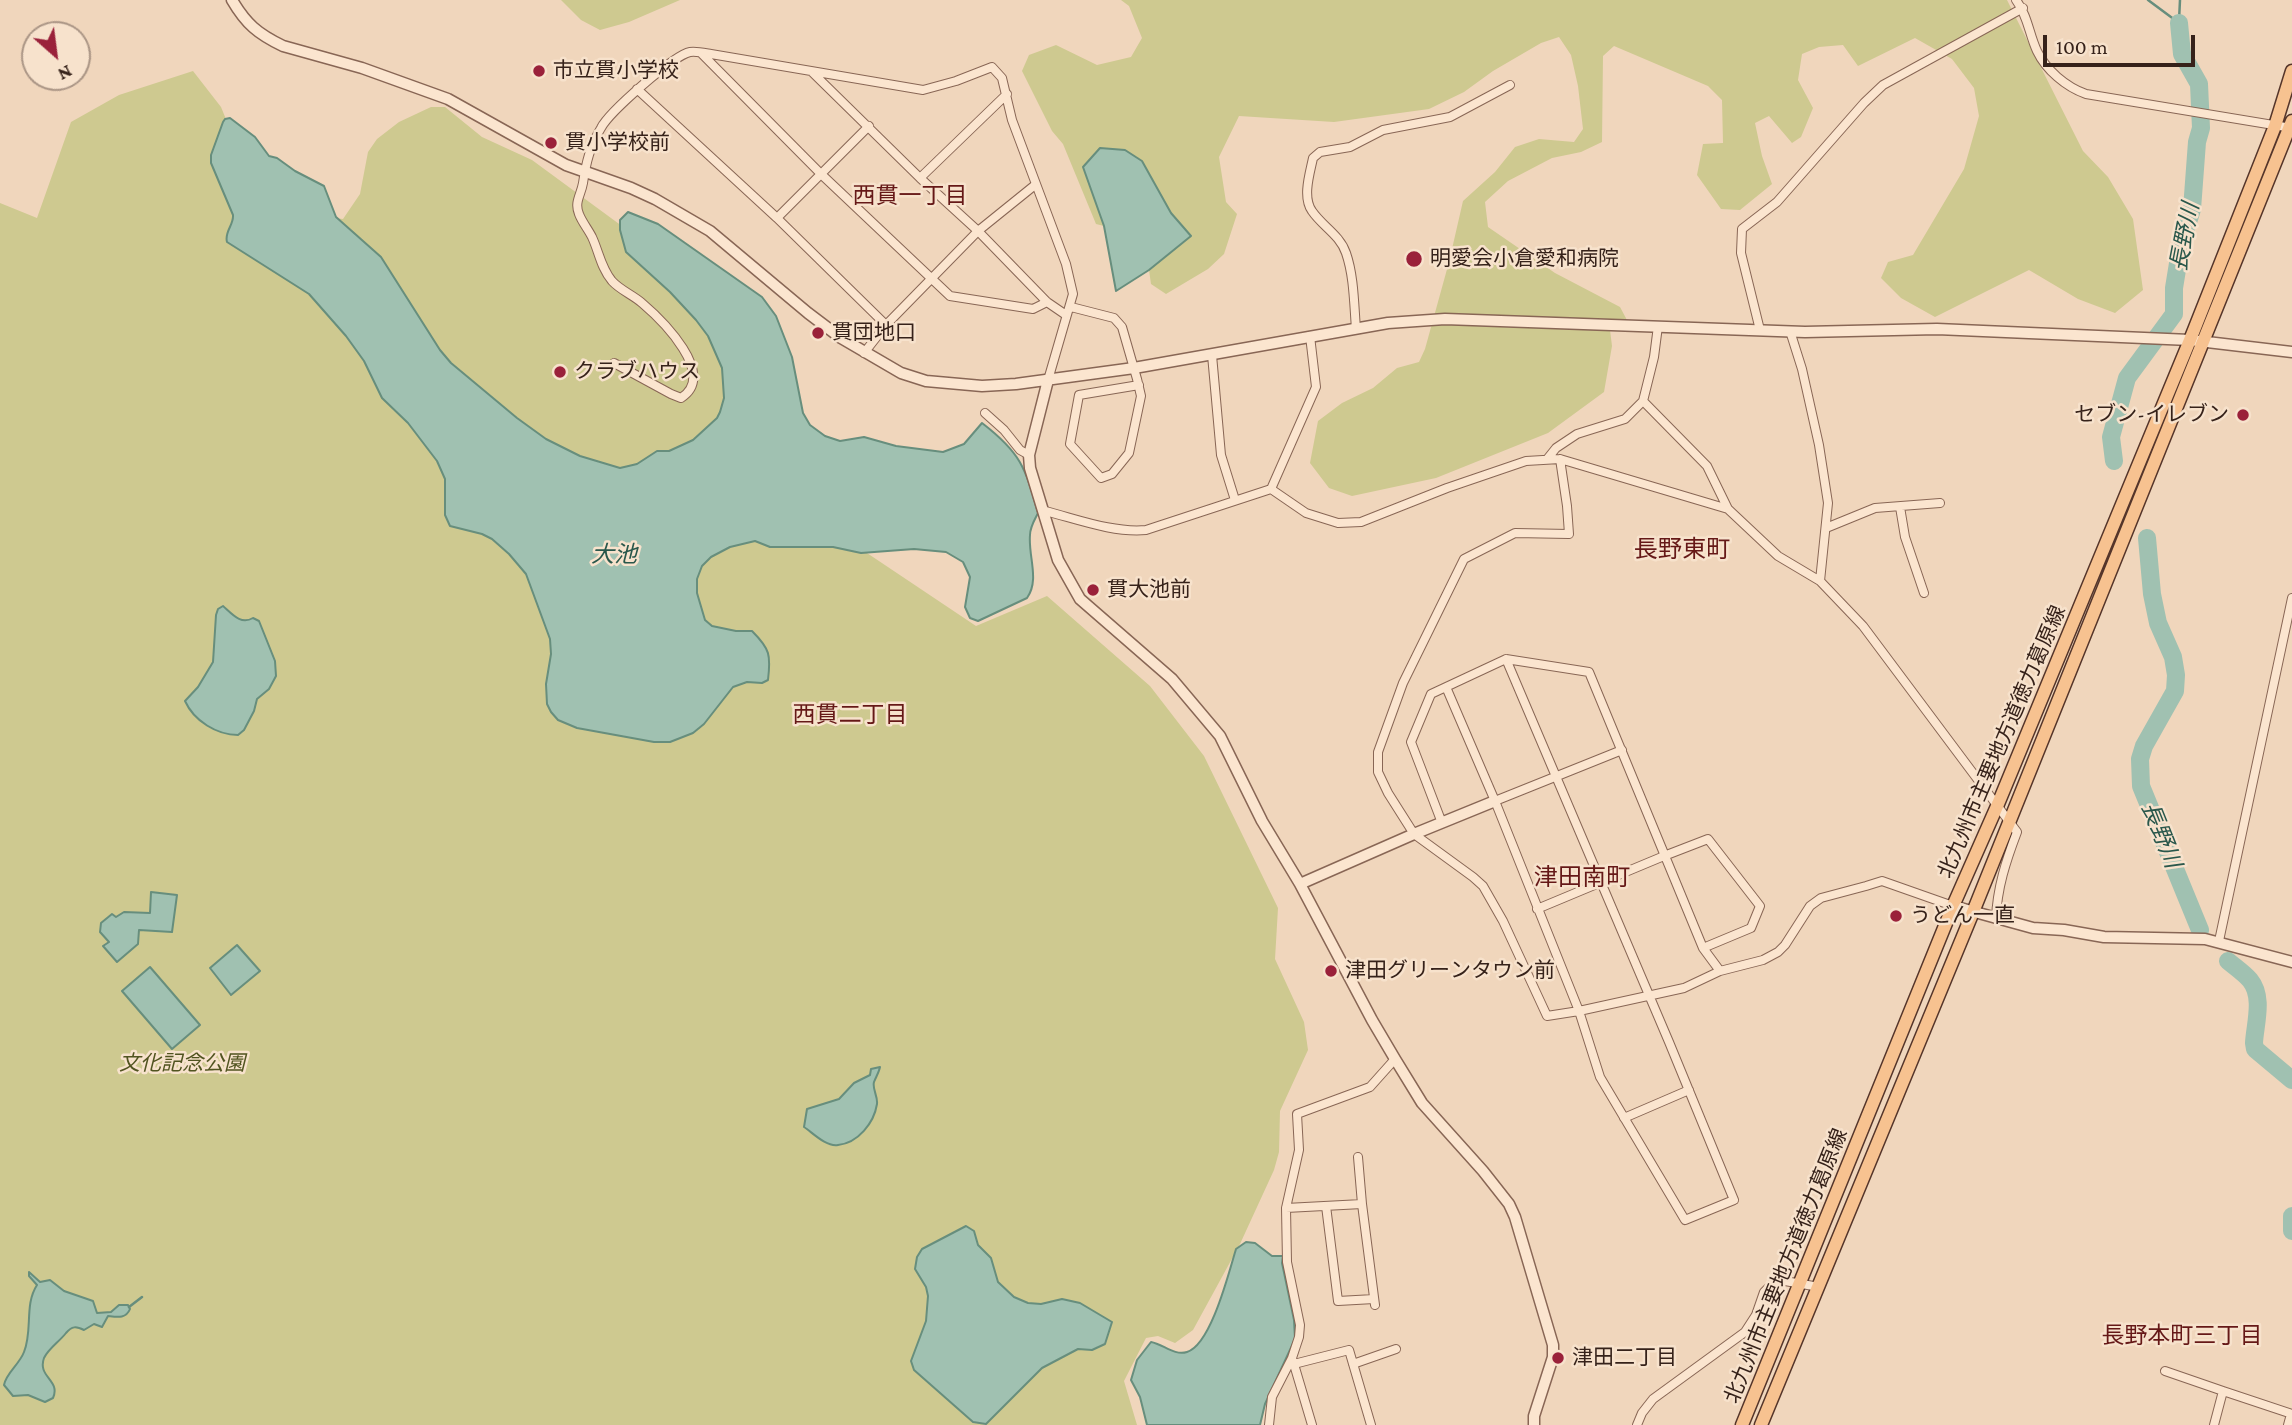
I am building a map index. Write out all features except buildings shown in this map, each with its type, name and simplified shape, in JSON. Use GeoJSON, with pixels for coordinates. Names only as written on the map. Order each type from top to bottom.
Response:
{"type":"FeatureCollection","features":[{"type":"Feature","properties":{"kind":"main road","name":"北九州市主要地方道徳力葛原線"},"geometry":{"type":"LineString","coordinates":[[1761,1425],[2010,820],[2196,342],[2275,126],[2292,71]]}},
{"type":"Feature","properties":{"kind":"main road","name":"北九州市主要地方道徳力葛原線"},"geometry":{"type":"LineString","coordinates":[[1742,1425],[1953,906],[2291,125]]}},
{"type":"Feature","properties":{"kind":"street"},"geometry":{"type":"LineString","coordinates":[[232,0],[248,24],[283,46],[362,68],[448,99],[543,153],[655,199],[710,231],[808,313],[864,353],[901,373],[926,381],[982,386],[1048,380],[1212,355],[1310,336],[1415,320],[1445,319],[1790,331],[1937,329],[2196,342],[2292,352]]}},
{"type":"Feature","properties":{"kind":"street"},"geometry":{"type":"LineString","coordinates":[[2016,0],[2023,8],[2037,51],[2062,83],[2074,90],[2275,126],[2291,125]]}},
{"type":"Feature","properties":{"kind":"street"},"geometry":{"type":"LineString","coordinates":[[1760,330],[1741,253],[1742,229],[1777,202],[1883,85],[2023,8]]}},
{"type":"Feature","properties":{"kind":"street"},"geometry":{"type":"LineString","coordinates":[[614,363],[681,398],[689,393],[694,377],[686,354],[671,330],[641,302],[614,283],[603,268],[576,202],[583,184],[583,170],[601,126],[637,89],[688,52],[923,90],[992,67],[1002,78],[1012,120],[1066,264],[1073,294],[1029,455],[1030,468],[1058,560],[1080,599],[1172,679],[1220,736],[1262,821],[1422,1103],[1483,1171],[1508,1204],[1515,1217],[1553,1345],[1553,1357],[1534,1416],[1534,1425]]}},
{"type":"Feature","properties":{"kind":"street"},"geometry":{"type":"LineString","coordinates":[[701,53],[821,174],[950,296],[1033,309],[1047,302]]}},
{"type":"Feature","properties":{"kind":"street"},"geometry":{"type":"LineString","coordinates":[[813,72],[978,231],[1047,302],[1066,315]]}},
{"type":"Feature","properties":{"kind":"street"},"geometry":{"type":"LineString","coordinates":[[1356,329],[1346,251],[1332,231],[1310,209],[1307,188],[1313,158],[1320,152],[1350,148],[1383,130],[1450,117],[1510,85]]}},
{"type":"Feature","properties":{"kind":"street"},"geometry":{"type":"LineString","coordinates":[[637,89],[777,218],[886,325]]}},
{"type":"Feature","properties":{"kind":"street"},"geometry":{"type":"LineString","coordinates":[[920,178],[1007,94]]}},
{"type":"Feature","properties":{"kind":"street"},"geometry":{"type":"LineString","coordinates":[[777,218],[869,126]]}},
{"type":"Feature","properties":{"kind":"street"},"geometry":{"type":"LineString","coordinates":[[864,353],[886,325],[978,231],[1035,185]]}},
{"type":"Feature","properties":{"kind":"street"},"geometry":{"type":"LineString","coordinates":[[1071,307],[1114,317],[1122,327],[1139,385],[1141,396],[1129,453],[1112,474],[1101,478],[1070,444],[1079,395],[1139,385]]}},
{"type":"Feature","properties":{"kind":"street"},"geometry":{"type":"LineString","coordinates":[[1548,458],[1556,448],[1577,434],[1625,419],[1643,401],[1654,357],[1658,326]]}},
{"type":"Feature","properties":{"kind":"street"},"geometry":{"type":"LineString","coordinates":[[1790,331],[1819,445],[1828,503],[1820,581]]}},
{"type":"Feature","properties":{"kind":"street"},"geometry":{"type":"LineString","coordinates":[[1045,511],[1133,531],[1158,527],[1271,489],[1316,387],[1310,336]]}},
{"type":"Feature","properties":{"kind":"street"},"geometry":{"type":"LineString","coordinates":[[1212,355],[1221,455],[1235,500]]}},
{"type":"Feature","properties":{"kind":"street"},"geometry":{"type":"LineString","coordinates":[[1643,401],[1707,466],[1728,509],[1778,556],[1820,581],[1863,626],[1992,800],[2010,820],[2017,832],[2003,870],[1996,919]]}},
{"type":"Feature","properties":{"kind":"street"},"geometry":{"type":"LineString","coordinates":[[985,413],[1004,430],[1020,450],[1029,455]]}},
{"type":"Feature","properties":{"kind":"street"},"geometry":{"type":"LineString","coordinates":[[1271,489],[1306,513],[1338,523],[1361,522],[1526,461],[1560,458],[1728,509]]}},
{"type":"Feature","properties":{"kind":"street"},"geometry":{"type":"LineString","coordinates":[[1560,458],[1569,534],[1515,533],[1464,559],[1403,682],[1378,752],[1378,772],[1414,834],[1483,887],[1503,921],[1547,1016],[1684,988],[1720,971],[1763,960],[1785,945],[1810,906],[1822,898],[1882,881],[1953,906],[2033,928],[2104,937],[2218,941],[2292,962]]}},
{"type":"Feature","properties":{"kind":"street"},"geometry":{"type":"LineString","coordinates":[[1826,528],[1875,508],[1940,503]]}},
{"type":"Feature","properties":{"kind":"street"},"geometry":{"type":"LineString","coordinates":[[1900,506],[1905,537],[1924,593]]}},
{"type":"Feature","properties":{"kind":"street"},"geometry":{"type":"LineString","coordinates":[[2218,941],[2292,598]]}},
{"type":"Feature","properties":{"kind":"street"},"geometry":{"type":"LineString","coordinates":[[1442,823],[1411,742],[1431,694],[1506,659],[1589,672],[1703,948],[1720,971]]}},
{"type":"Feature","properties":{"kind":"street"},"geometry":{"type":"LineString","coordinates":[[1446,687],[1495,801],[1578,1011],[1600,1077],[1685,1220],[1734,1200],[1506,659]]}},
{"type":"Feature","properties":{"kind":"street"},"geometry":{"type":"LineString","coordinates":[[1300,884],[1414,834],[1622,750]]}},
{"type":"Feature","properties":{"kind":"street"},"geometry":{"type":"LineString","coordinates":[[1537,909],[1708,839],[1760,906],[1751,928],[1703,948]]}},
{"type":"Feature","properties":{"kind":"street"},"geometry":{"type":"LineString","coordinates":[[1269,1425],[1272,1397],[1293,1361],[1299,1337],[1300,1325],[1287,1262],[1286,1208],[1299,1150],[1297,1114],[1370,1087],[1395,1059]]}},
{"type":"Feature","properties":{"kind":"street"},"geometry":{"type":"LineString","coordinates":[[1624,1118],[1689,1090]]}},
{"type":"Feature","properties":{"kind":"street"},"geometry":{"type":"LineString","coordinates":[[1326,1206],[1338,1301],[1374,1302],[1359,1157]]}},
{"type":"Feature","properties":{"kind":"street"},"geometry":{"type":"LineString","coordinates":[[1286,1208],[1362,1204]]}},
{"type":"Feature","properties":{"kind":"street"},"geometry":{"type":"LineString","coordinates":[[1637,1425],[1653,1399],[1745,1332],[1756,1315],[1764,1292],[1773,1283],[1785,1281],[1819,1287]]}},
{"type":"Feature","properties":{"kind":"street"},"geometry":{"type":"LineString","coordinates":[[1353,1364],[1396,1349]]}},
{"type":"Feature","properties":{"kind":"street"},"geometry":{"type":"LineString","coordinates":[[1293,1361],[1349,1350],[1371,1425]]}},
{"type":"Feature","properties":{"kind":"street"},"geometry":{"type":"LineString","coordinates":[[1293,1361],[1312,1425]]}},
{"type":"Feature","properties":{"kind":"street"},"geometry":{"type":"LineString","coordinates":[[2165,1371],[2292,1414],[2288,1425]]}},
{"type":"Feature","properties":{"kind":"street"},"geometry":{"type":"LineString","coordinates":[[2214,1425],[2223,1391]]}},
{"type":"Feature","properties":{"kind":"green space"},"geometry":{"type":"Polygon","coordinates":[[[561,0],[680,0],[629,22],[600,30],[581,20],[561,0]]]}},
{"type":"Feature","properties":{"kind":"green space"},"geometry":{"type":"Polygon","coordinates":[[[1121,0],[2007,0],[2083,151],[2108,177],[2133,219],[2143,290],[2115,313],[2078,299],[2029,270],[1935,317],[1901,298],[1881,278],[1888,262],[1913,255],[1964,169],[1979,116],[1974,88],[1952,59],[1915,38],[1858,66],[1843,45],[1819,47],[1802,54],[1798,80],[1813,108],[1801,137],[1792,143],[1769,116],[1755,123],[1762,156],[1772,184],[1740,210],[1721,209],[1697,175],[1703,144],[1723,143],[1722,100],[1708,86],[1614,46],[1603,56],[1602,142],[1581,152],[1552,158],[1508,181],[1485,202],[1488,227],[1555,273],[1620,307],[1628,322],[1610,330],[1612,346],[1604,392],[1548,433],[1436,478],[1352,496],[1329,488],[1310,463],[1318,421],[1342,403],[1373,388],[1397,368],[1419,362],[1449,262],[1463,201],[1495,172],[1515,147],[1539,139],[1574,142],[1583,129],[1571,55],[1559,37],[1541,43],[1493,71],[1464,92],[1429,109],[1334,122],[1239,116],[1219,157],[1226,202],[1237,214],[1224,254],[1208,269],[1166,294],[1151,284],[1149,270],[1191,236],[1171,213],[1142,161],[1083,167],[1104,226],[1096,224],[1063,144],[1052,131],[1022,71],[1029,55],[1056,45],[1097,65],[1131,57],[1142,38],[1129,6],[1121,0]]]}},
{"type":"Feature","properties":{"kind":"green space","name":"文化記念公園"},"geometry":{"type":"Polygon","coordinates":[[[193,71],[221,107],[245,166],[326,217],[343,219],[360,194],[368,152],[377,139],[399,122],[431,107],[445,107],[482,137],[532,160],[660,254],[726,342],[746,472],[976,626],[1047,596],[1150,686],[1204,756],[1278,908],[1275,959],[1304,1022],[1308,1050],[1280,1111],[1279,1152],[1274,1170],[1240,1244],[1193,1330],[1175,1343],[1158,1336],[1146,1338],[1124,1381],[1137,1425],[0,1425],[0,203],[37,218],[71,122],[119,95],[193,71]]]}},
{"type":"Feature","properties":{"kind":"water","name":"大池"},"geometry":{"type":"Polygon","coordinates":[[[230,118],[255,137],[269,156],[324,186],[336,217],[381,257],[451,363],[546,439],[580,456],[620,468],[637,464],[657,451],[669,451],[693,440],[717,418],[724,398],[722,368],[708,336],[670,292],[626,252],[620,220],[628,212],[658,224],[762,297],[776,316],[792,357],[803,413],[810,425],[825,436],[840,441],[864,437],[896,446],[943,452],[964,444],[982,423],[1005,443],[1025,472],[1038,513],[1030,532],[1033,584],[1027,598],[978,621],[970,618],[965,607],[970,577],[963,562],[946,552],[914,549],[861,553],[833,547],[770,547],[755,541],[730,547],[711,557],[702,566],[697,579],[697,593],[705,620],[712,626],[752,631],[763,643],[769,658],[768,680],[762,683],[747,682],[733,687],[704,724],[693,733],[670,742],[654,742],[577,728],[558,720],[547,704],[550,639],[526,574],[492,539],[450,526],[445,515],[445,479],[437,461],[408,423],[382,398],[364,361],[309,294],[227,242],[233,215],[211,163],[211,155],[223,122],[230,118]]]}},
{"type":"Feature","properties":{"kind":"water"},"geometry":{"type":"Polygon","coordinates":[[[1100,148],[1125,150],[1142,161],[1171,213],[1191,236],[1149,270],[1116,291],[1104,226],[1083,167],[1100,148]]]}},
{"type":"Feature","properties":{"kind":"water"},"geometry":{"type":"Polygon","coordinates":[[[223,606],[241,620],[253,618],[259,621],[275,661],[276,676],[269,689],[257,699],[244,730],[238,735],[207,726],[194,715],[185,701],[198,687],[213,662],[216,615],[218,609],[223,606]]]}},
{"type":"Feature","properties":{"kind":"water"},"geometry":{"type":"Polygon","coordinates":[[[151,892],[177,895],[172,932],[139,930],[138,944],[117,962],[103,946],[109,942],[100,932],[101,923],[112,914],[116,917],[124,912],[150,913],[151,892]]]}},
{"type":"Feature","properties":{"kind":"water"},"geometry":{"type":"Polygon","coordinates":[[[237,945],[260,971],[231,995],[210,968],[237,945]]]}},
{"type":"Feature","properties":{"kind":"water"},"geometry":{"type":"Polygon","coordinates":[[[150,967],[200,1025],[172,1049],[122,991],[150,967]]]}},
{"type":"Feature","properties":{"kind":"water"},"geometry":{"type":"Polygon","coordinates":[[[880,1067],[874,1085],[877,1101],[875,1111],[869,1125],[858,1136],[845,1143],[833,1145],[824,1142],[804,1127],[807,1109],[839,1099],[854,1083],[870,1075],[871,1069],[880,1067]]]}},
{"type":"Feature","properties":{"kind":"water"},"geometry":{"type":"Polygon","coordinates":[[[966,1226],[974,1231],[978,1245],[991,1258],[998,1282],[1014,1297],[1028,1303],[1041,1304],[1062,1299],[1080,1303],[1112,1322],[1105,1344],[1092,1350],[1078,1349],[1042,1368],[986,1424],[973,1422],[914,1370],[911,1361],[926,1321],[928,1296],[926,1287],[915,1269],[917,1257],[922,1249],[966,1226]]]}},
{"type":"Feature","properties":{"kind":"water"},"geometry":{"type":"Polygon","coordinates":[[[1246,1242],[1255,1243],[1272,1256],[1283,1256],[1282,1263],[1294,1320],[1295,1339],[1265,1404],[1260,1425],[1147,1425],[1140,1397],[1131,1380],[1137,1360],[1151,1342],[1182,1353],[1196,1347],[1218,1306],[1236,1249],[1246,1242]]]}},
{"type":"Feature","properties":{"kind":"water"},"geometry":{"type":"Polygon","coordinates":[[[29,1272],[40,1282],[50,1280],[64,1291],[93,1301],[97,1313],[111,1312],[119,1305],[128,1305],[130,1309],[124,1316],[108,1316],[102,1327],[94,1324],[84,1330],[72,1328],[51,1348],[43,1364],[55,1392],[53,1398],[45,1402],[28,1395],[13,1396],[4,1385],[27,1344],[31,1301],[37,1285],[29,1272]]]}},
{"type":"Feature","properties":{"kind":"waterway"},"geometry":{"type":"LineString","coordinates":[[2148,0],[2179,23]]}},
{"type":"Feature","properties":{"kind":"waterway","name":"長野川"},"geometry":{"type":"LineString","coordinates":[[2179,21],[2180,0]]}},
{"type":"Feature","properties":{"kind":"waterway","name":"長野川"},"geometry":{"type":"LineString","coordinates":[[2114,461],[2111,437],[2127,378],[2174,314],[2174,288],[2181,245],[2192,209],[2197,142],[2201,128],[2199,84],[2182,54],[2179,23]]}},
{"type":"Feature","properties":{"kind":"waterway","name":"長野川"},"geometry":{"type":"LineString","coordinates":[[2147,538],[2152,594],[2158,623],[2173,657],[2176,675],[2175,691],[2144,746],[2140,759],[2141,786],[2200,930]]}},
{"type":"Feature","properties":{"kind":"waterway","name":"長野川"},"geometry":{"type":"LineString","coordinates":[[2228,961],[2250,980],[2257,994],[2255,1049],[2292,1080]]}},
{"type":"Feature","properties":{"kind":"waterway","name":"長野川"},"geometry":{"type":"LineString","coordinates":[[2292,1216],[2292,1231]]}},
{"type":"Feature","properties":{"kind":"waterway"},"geometry":{"type":"LineString","coordinates":[[129,1307],[142,1297]]}},
{"type":"Feature","properties":{"kind":"place","name":"市立貫小学校"},"geometry":{"type":"Point","coordinates":[539,71]}},
{"type":"Feature","properties":{"kind":"place","name":"貫小学校前"},"geometry":{"type":"Point","coordinates":[551,143]}},
{"type":"Feature","properties":{"kind":"place","name":"明愛会小倉愛和病院"},"geometry":{"type":"Point","coordinates":[1414,259]}},
{"type":"Feature","properties":{"kind":"place","name":"貫団地口"},"geometry":{"type":"Point","coordinates":[818,333]}},
{"type":"Feature","properties":{"kind":"place","name":"クラブハウス"},"geometry":{"type":"Point","coordinates":[560,372]}},
{"type":"Feature","properties":{"kind":"place","name":"セブン-イレブン"},"geometry":{"type":"Point","coordinates":[2243,415]}},
{"type":"Feature","properties":{"kind":"place","name":"貫大池前"},"geometry":{"type":"Point","coordinates":[1093,590]}},
{"type":"Feature","properties":{"kind":"place","name":"うどん一直"},"geometry":{"type":"Point","coordinates":[1896,916]}},
{"type":"Feature","properties":{"kind":"place","name":"津田グリーンタウン前"},"geometry":{"type":"Point","coordinates":[1331,971]}},
{"type":"Feature","properties":{"kind":"place","name":"津田二丁目"},"geometry":{"type":"Point","coordinates":[1558,1358]}},
{"type":"Feature","properties":{"kind":"district","name":"西貫一丁目"},"geometry":{"type":"Point","coordinates":[910,196]}},
{"type":"Feature","properties":{"kind":"district","name":"長野東町"},"geometry":{"type":"Point","coordinates":[1682,550]}},
{"type":"Feature","properties":{"kind":"district","name":"西貫二丁目"},"geometry":{"type":"Point","coordinates":[850,715]}},
{"type":"Feature","properties":{"kind":"district","name":"津田南町"},"geometry":{"type":"Point","coordinates":[1582,878]}},
{"type":"Feature","properties":{"kind":"district","name":"長野本町三丁目"},"geometry":{"type":"Point","coordinates":[2182,1336]}}]}
